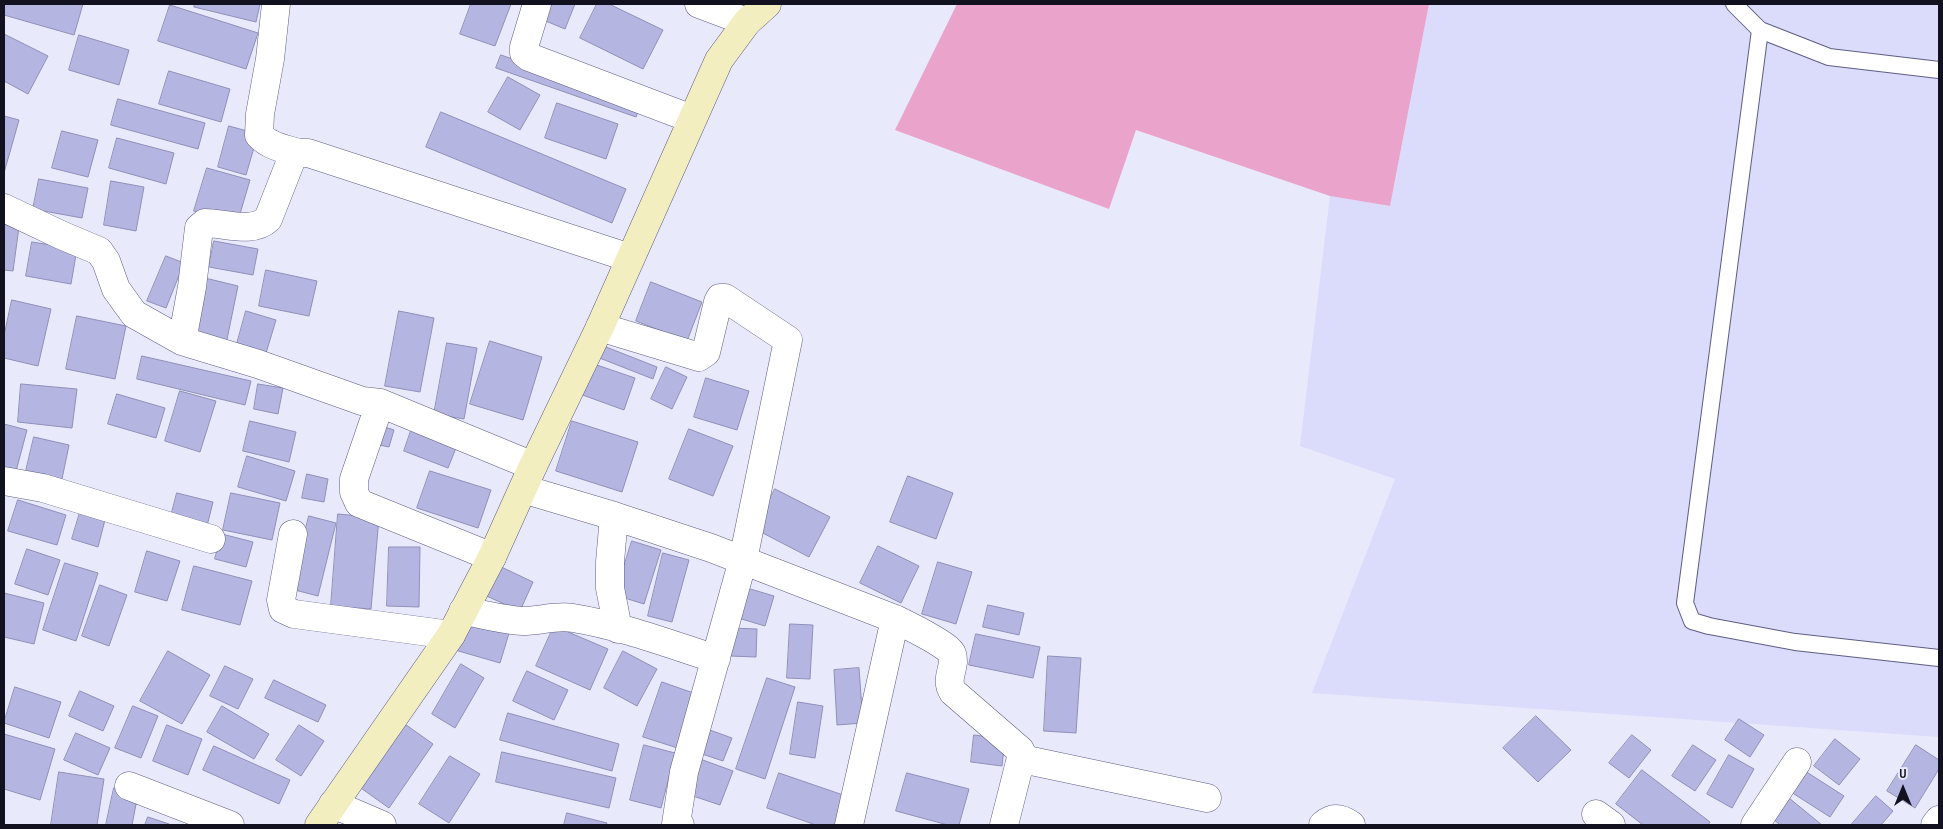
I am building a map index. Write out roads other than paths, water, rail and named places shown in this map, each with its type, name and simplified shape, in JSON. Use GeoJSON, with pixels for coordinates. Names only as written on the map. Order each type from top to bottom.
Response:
{"type":"FeatureCollection","features":[{"type":"Feature","properties":{"kind":"street"},"geometry":{"type":"LineString","coordinates":[[276,4],[270,59],[260,114],[259,135],[264,140],[298,153],[308,153],[630,258]]}},
{"type":"Feature","properties":{"kind":"street"},"geometry":{"type":"LineString","coordinates":[[537,4],[524,47],[524,54],[692,119]]}},
{"type":"Feature","properties":{"kind":"street"},"geometry":{"type":"LineString","coordinates":[[700,4],[746,22]]}},
{"type":"Feature","properties":{"kind":"street"},"geometry":{"type":"LineString","coordinates":[[382,825],[326,815],[450,635],[492,557],[600,327],[719,60],[746,22],[766,4]]}},
{"type":"Feature","properties":{"kind":"street"},"geometry":{"type":"LineString","coordinates":[[182,341],[192,288],[199,228],[204,223],[254,227],[262,225],[268,219],[292,158],[298,153]]}},
{"type":"Feature","properties":{"kind":"street"},"geometry":{"type":"LineString","coordinates":[[4,208],[99,251],[106,261],[116,289],[134,314],[182,341],[258,364],[362,401],[380,403],[528,477],[614,516],[743,560],[895,619],[923,633],[950,650],[953,654],[953,663],[948,681],[953,692],[1020,750],[1022,759],[1004,825]]}},
{"type":"Feature","properties":{"kind":"street"},"geometry":{"type":"LineString","coordinates":[[600,327],[699,357],[706,352],[718,302],[720,298],[724,298],[788,340],[743,560],[684,772],[676,824],[680,825]]}},
{"type":"Feature","properties":{"kind":"street"},"geometry":{"type":"LineString","coordinates":[[380,403],[354,479],[354,492],[359,503],[492,557]]}},
{"type":"Feature","properties":{"kind":"street"},"geometry":{"type":"LineString","coordinates":[[4,480],[43,488],[211,539]]}},
{"type":"Feature","properties":{"kind":"street"},"geometry":{"type":"LineString","coordinates":[[614,516],[610,588],[618,629]]}},
{"type":"Feature","properties":{"kind":"street"},"geometry":{"type":"LineString","coordinates":[[293,534],[281,600],[283,609],[294,614],[450,635]]}},
{"type":"Feature","properties":{"kind":"street"},"geometry":{"type":"LineString","coordinates":[[463,611],[522,621],[539,621],[559,616],[574,618],[618,629],[716,660]]}},
{"type":"Feature","properties":{"kind":"street"},"geometry":{"type":"LineString","coordinates":[[849,825],[895,619]]}},
{"type":"Feature","properties":{"kind":"street"},"geometry":{"type":"LineString","coordinates":[[1022,759],[1208,798]]}},
{"type":"Feature","properties":{"kind":"street"},"geometry":{"type":"LineString","coordinates":[[1755,825],[1797,762]]}},
{"type":"Feature","properties":{"kind":"street"},"geometry":{"type":"LineString","coordinates":[[129,786],[230,825]]}},
{"type":"Feature","properties":{"kind":"street"},"geometry":{"type":"LineString","coordinates":[[1323,825],[1334,818],[1351,825]]}},
{"type":"Feature","properties":{"kind":"street"},"geometry":{"type":"LineString","coordinates":[[1935,825],[1939,820]]}},
{"type":"Feature","properties":{"kind":"lane"},"geometry":{"type":"LineString","coordinates":[[1734,4],[1760,30],[1829,57],[1939,70]]}},
{"type":"Feature","properties":{"kind":"lane"},"geometry":{"type":"LineString","coordinates":[[1760,30],[1685,603],[1692,621],[1709,626],[1795,642],[1939,658]]}}]}
